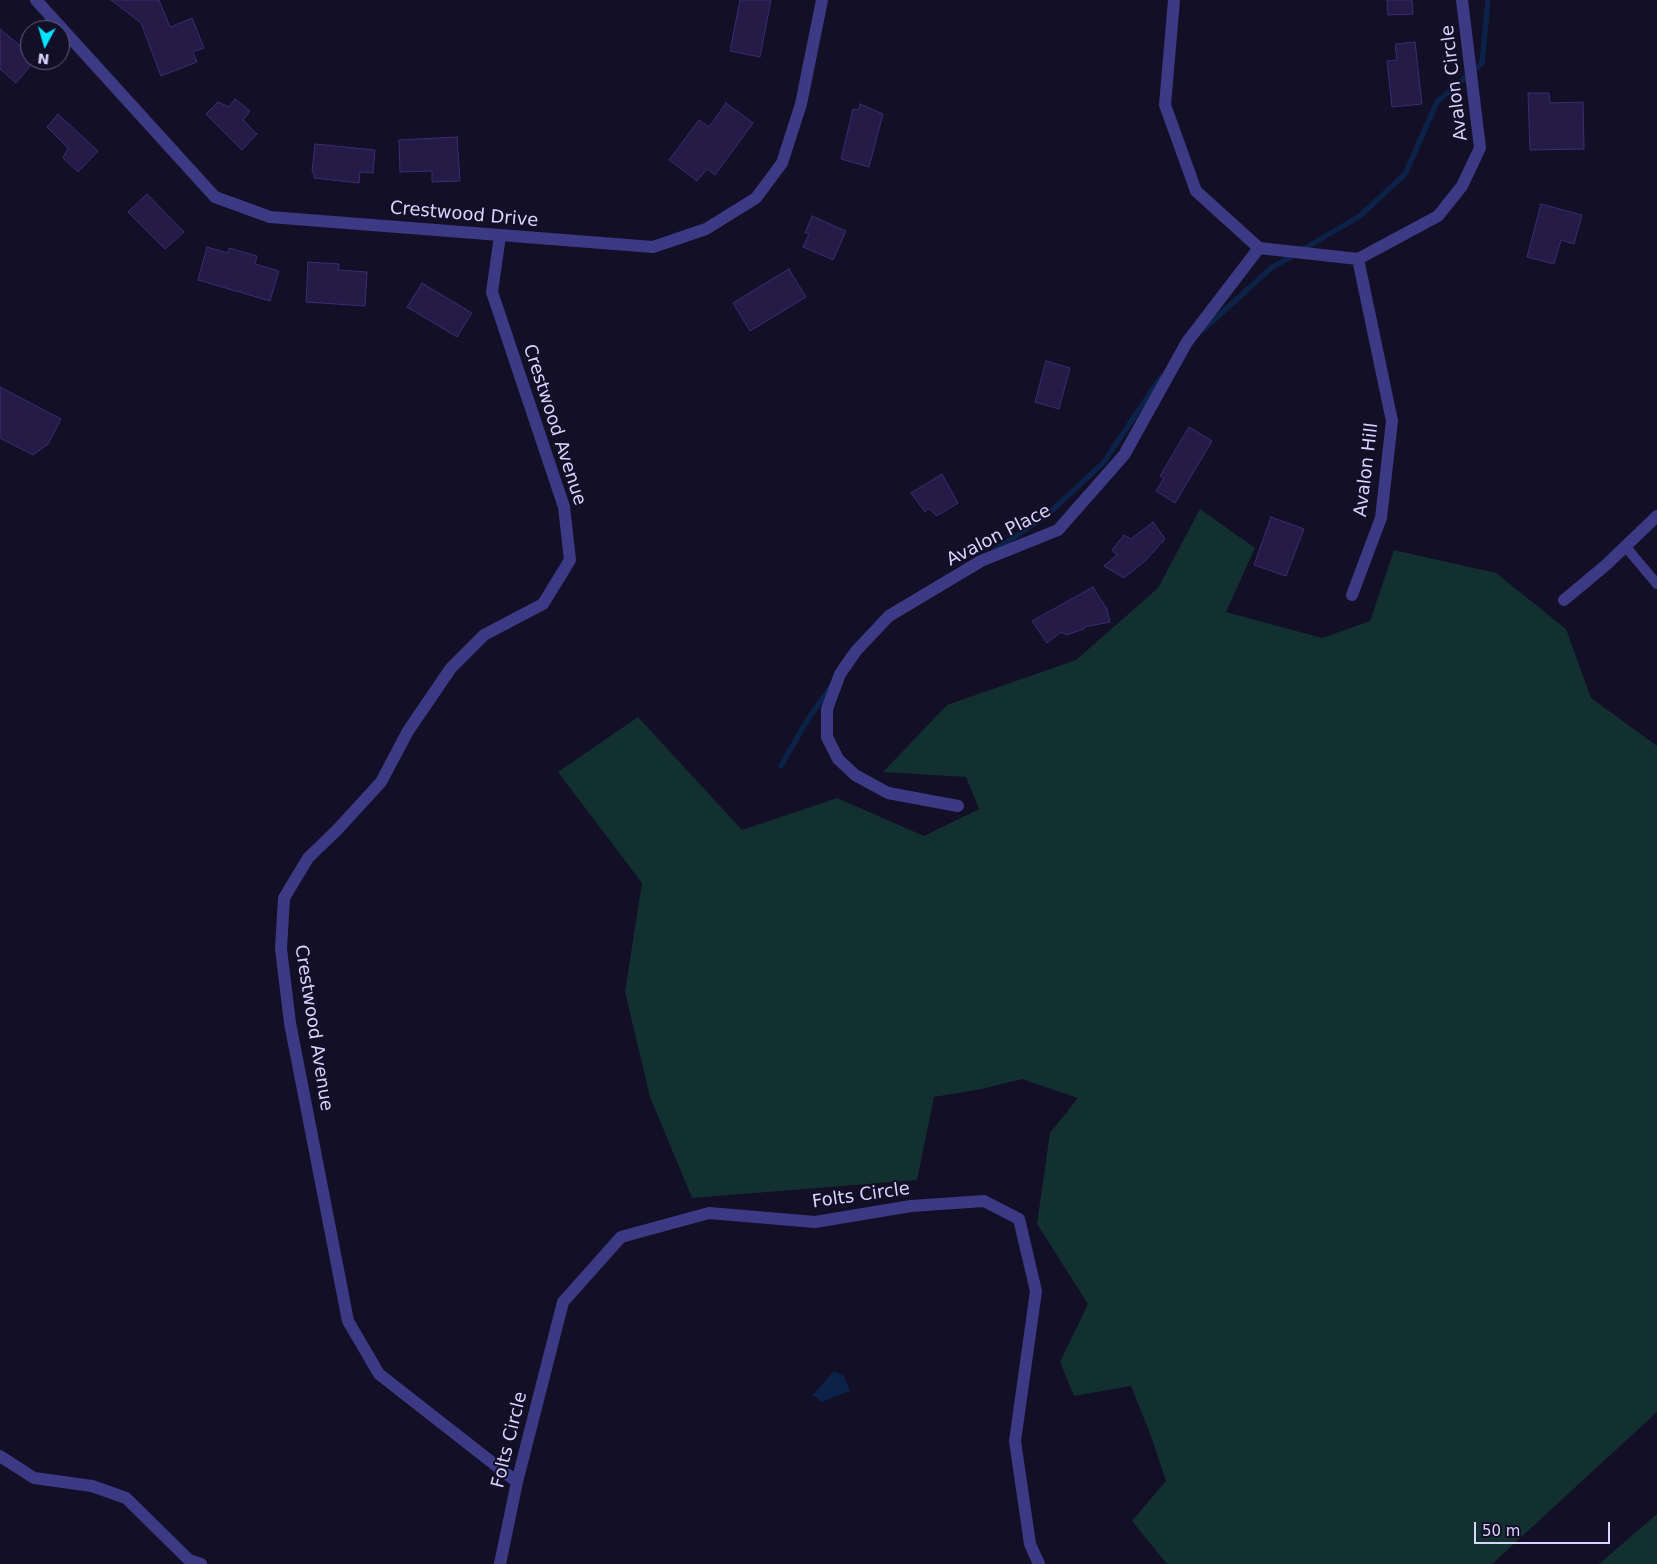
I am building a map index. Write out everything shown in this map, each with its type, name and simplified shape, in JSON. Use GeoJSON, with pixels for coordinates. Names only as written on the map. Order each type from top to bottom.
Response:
{"type":"FeatureCollection","features":[{"type":"Feature","properties":{"kind":"street","name":"Crestwood Drive"},"geometry":{"type":"LineString","coordinates":[[36,0],[216,197],[270,217],[653,247],[706,228],[756,198],[782,163],[801,104],[822,0]]}},
{"type":"Feature","properties":{"kind":"street"},"geometry":{"type":"LineString","coordinates":[[1174,0],[1165,105],[1196,191],[1259,248],[1358,259]]}},
{"type":"Feature","properties":{"kind":"street","name":"Avalon Circle"},"geometry":{"type":"LineString","coordinates":[[1358,259],[1438,216],[1462,186],[1480,148],[1462,0]]}},
{"type":"Feature","properties":{"kind":"street","name":"Crestwood Avenue"},"geometry":{"type":"LineString","coordinates":[[500,236],[492,292],[564,507],[570,560],[543,604],[484,635],[451,668],[408,730],[381,782],[337,830],[308,858],[284,898],[281,949],[290,1023],[348,1321],[378,1374],[517,1482]]}},
{"type":"Feature","properties":{"kind":"street","name":"Avalon Place"},"geometry":{"type":"LineString","coordinates":[[958,806],[888,793],[855,775],[838,759],[827,737],[827,709],[840,674],[856,651],[888,616],[981,561],[1058,530],[1124,455],[1187,342],[1259,248]]}},
{"type":"Feature","properties":{"kind":"street","name":"Avalon Hill"},"geometry":{"type":"LineString","coordinates":[[1352,595],[1381,518],[1392,421],[1358,259]]}},
{"type":"Feature","properties":{"kind":"street"},"geometry":{"type":"LineString","coordinates":[[1564,600],[1606,565],[1657,516]]}},
{"type":"Feature","properties":{"kind":"street","name":"Folts Circle"},"geometry":{"type":"LineString","coordinates":[[500,1564],[517,1482],[563,1302],[621,1237],[710,1213],[814,1222],[911,1206],[984,1201],[1019,1219],[1036,1291],[1015,1441],[1030,1544],[1039,1564]]}},
{"type":"Feature","properties":{"kind":"street"},"geometry":{"type":"LineString","coordinates":[[0,1456],[34,1478],[92,1486],[126,1498],[188,1560],[201,1564]]}},
{"type":"Feature","properties":{"kind":"lane"},"geometry":{"type":"LineString","coordinates":[[1625,546],[1657,584]]}},
{"type":"Feature","properties":{"kind":"green space"},"geometry":{"type":"Polygon","coordinates":[[[1200,509],[1255,548],[1226,612],[1322,638],[1370,621],[1394,550],[1496,573],[1566,629],[1591,698],[1657,746],[1657,1412],[1492,1564],[1167,1564],[1132,1521],[1166,1481],[1131,1386],[1074,1396],[1060,1362],[1088,1304],[1037,1224],[1050,1133],[1078,1098],[1022,1079],[982,1089],[934,1097],[917,1180],[692,1198],[650,1097],[625,992],[642,883],[558,772],[638,717],[742,830],[837,798],[924,836],[979,809],[966,777],[883,772],[947,705],[1076,660],[1158,588],[1200,509]]]}},
{"type":"Feature","properties":{"kind":"green space"},"geometry":{"type":"Polygon","coordinates":[[[1657,1514],[1657,1564],[1599,1564],[1657,1514]]]}},
{"type":"Feature","properties":{"kind":"water"},"geometry":{"type":"Polygon","coordinates":[[[834,1371],[844,1376],[850,1391],[822,1402],[813,1395],[834,1371]]]}},
{"type":"Feature","properties":{"kind":"building"},"geometry":{"type":"Polygon","coordinates":[[[111,0],[159,0],[170,27],[192,18],[204,48],[193,52],[197,62],[161,76],[141,23],[111,0]]]}},
{"type":"Feature","properties":{"kind":"building"},"geometry":{"type":"Polygon","coordinates":[[[740,0],[771,0],[760,57],[730,51],[740,0]]]}},
{"type":"Feature","properties":{"kind":"building"},"geometry":{"type":"Polygon","coordinates":[[[1387,0],[1412,0],[1413,14],[1388,15],[1387,0]]]}},
{"type":"Feature","properties":{"kind":"building"},"geometry":{"type":"Polygon","coordinates":[[[0,29],[20,46],[20,70],[27,70],[16,83],[0,69],[0,29]]]}},
{"type":"Feature","properties":{"kind":"building"},"geometry":{"type":"Polygon","coordinates":[[[1415,42],[1422,104],[1392,107],[1387,61],[1397,60],[1395,44],[1415,42]]]}},
{"type":"Feature","properties":{"kind":"building"},"geometry":{"type":"Polygon","coordinates":[[[1528,93],[1549,93],[1550,103],[1583,102],[1584,149],[1530,150],[1528,93]]]}},
{"type":"Feature","properties":{"kind":"building"},"geometry":{"type":"Polygon","coordinates":[[[235,99],[250,111],[243,120],[257,134],[242,150],[206,114],[218,102],[229,107],[235,99]]]}},
{"type":"Feature","properties":{"kind":"building"},"geometry":{"type":"Polygon","coordinates":[[[726,103],[753,123],[715,175],[707,169],[697,181],[669,160],[699,120],[709,127],[726,103]]]}},
{"type":"Feature","properties":{"kind":"building"},"geometry":{"type":"Polygon","coordinates":[[[860,104],[883,114],[869,167],[841,159],[853,109],[859,110],[860,104]]]}},
{"type":"Feature","properties":{"kind":"building"},"geometry":{"type":"Polygon","coordinates":[[[58,114],[98,151],[78,172],[63,158],[68,148],[47,127],[58,114]]]}},
{"type":"Feature","properties":{"kind":"building"},"geometry":{"type":"Polygon","coordinates":[[[457,137],[460,181],[432,182],[432,171],[400,172],[399,140],[457,137]]]}},
{"type":"Feature","properties":{"kind":"building"},"geometry":{"type":"Polygon","coordinates":[[[315,144],[375,150],[373,173],[360,172],[359,183],[314,178],[314,173],[312,172],[315,144]]]}},
{"type":"Feature","properties":{"kind":"building"},"geometry":{"type":"Polygon","coordinates":[[[147,194],[184,232],[165,249],[128,212],[147,194]]]}},
{"type":"Feature","properties":{"kind":"building"},"geometry":{"type":"Polygon","coordinates":[[[1541,204],[1582,215],[1574,244],[1561,240],[1554,264],[1527,257],[1541,204]]]}},
{"type":"Feature","properties":{"kind":"building"},"geometry":{"type":"Polygon","coordinates":[[[812,216],[846,231],[833,260],[803,247],[809,234],[805,233],[812,216]]]}},
{"type":"Feature","properties":{"kind":"building"},"geometry":{"type":"Polygon","coordinates":[[[207,247],[228,253],[229,248],[257,256],[255,264],[279,271],[270,301],[198,280],[207,247]]]}},
{"type":"Feature","properties":{"kind":"building"},"geometry":{"type":"Polygon","coordinates":[[[308,262],[339,264],[338,270],[367,272],[365,306],[306,302],[308,262]]]}},
{"type":"Feature","properties":{"kind":"building"},"geometry":{"type":"Polygon","coordinates":[[[789,269],[806,297],[750,331],[733,303],[789,269]]]}},
{"type":"Feature","properties":{"kind":"building"},"geometry":{"type":"Polygon","coordinates":[[[422,283],[472,313],[457,337],[407,307],[422,283]]]}},
{"type":"Feature","properties":{"kind":"building"},"geometry":{"type":"Polygon","coordinates":[[[1046,361],[1070,368],[1059,409],[1035,402],[1046,361]]]}},
{"type":"Feature","properties":{"kind":"building"},"geometry":{"type":"Polygon","coordinates":[[[0,387],[61,419],[48,444],[33,455],[0,438],[0,387]]]}},
{"type":"Feature","properties":{"kind":"building"},"geometry":{"type":"Polygon","coordinates":[[[1189,427],[1212,441],[1175,503],[1156,491],[1164,478],[1160,476],[1189,427]]]}},
{"type":"Feature","properties":{"kind":"building"},"geometry":{"type":"Polygon","coordinates":[[[942,474],[958,503],[937,516],[928,508],[925,512],[911,493],[942,474]]]}},
{"type":"Feature","properties":{"kind":"building"},"geometry":{"type":"Polygon","coordinates":[[[1271,517],[1304,529],[1286,576],[1254,565],[1271,517]]]}},
{"type":"Feature","properties":{"kind":"building"},"geometry":{"type":"Polygon","coordinates":[[[1153,522],[1165,539],[1145,561],[1124,578],[1104,566],[1117,555],[1112,550],[1124,535],[1131,539],[1153,522]]]}},
{"type":"Feature","properties":{"kind":"building"},"geometry":{"type":"Polygon","coordinates":[[[1093,587],[1107,609],[1110,622],[1084,627],[1084,629],[1066,635],[1061,632],[1047,643],[1032,621],[1093,587]]]}},
{"type":"Feature","properties":{"kind":"waterway"},"geometry":{"type":"LineString","coordinates":[[1302,250],[1360,216],[1405,174],[1437,102],[1482,63],[1488,0]]}},
{"type":"Feature","properties":{"kind":"waterway"},"geometry":{"type":"LineString","coordinates":[[1203,330],[1271,268],[1294,255]]}},
{"type":"Feature","properties":{"kind":"waterway"},"geometry":{"type":"LineString","coordinates":[[995,550],[1047,515],[1104,462],[1161,377]]}},
{"type":"Feature","properties":{"kind":"waterway"},"geometry":{"type":"LineString","coordinates":[[781,766],[808,719],[830,688]]}}]}
